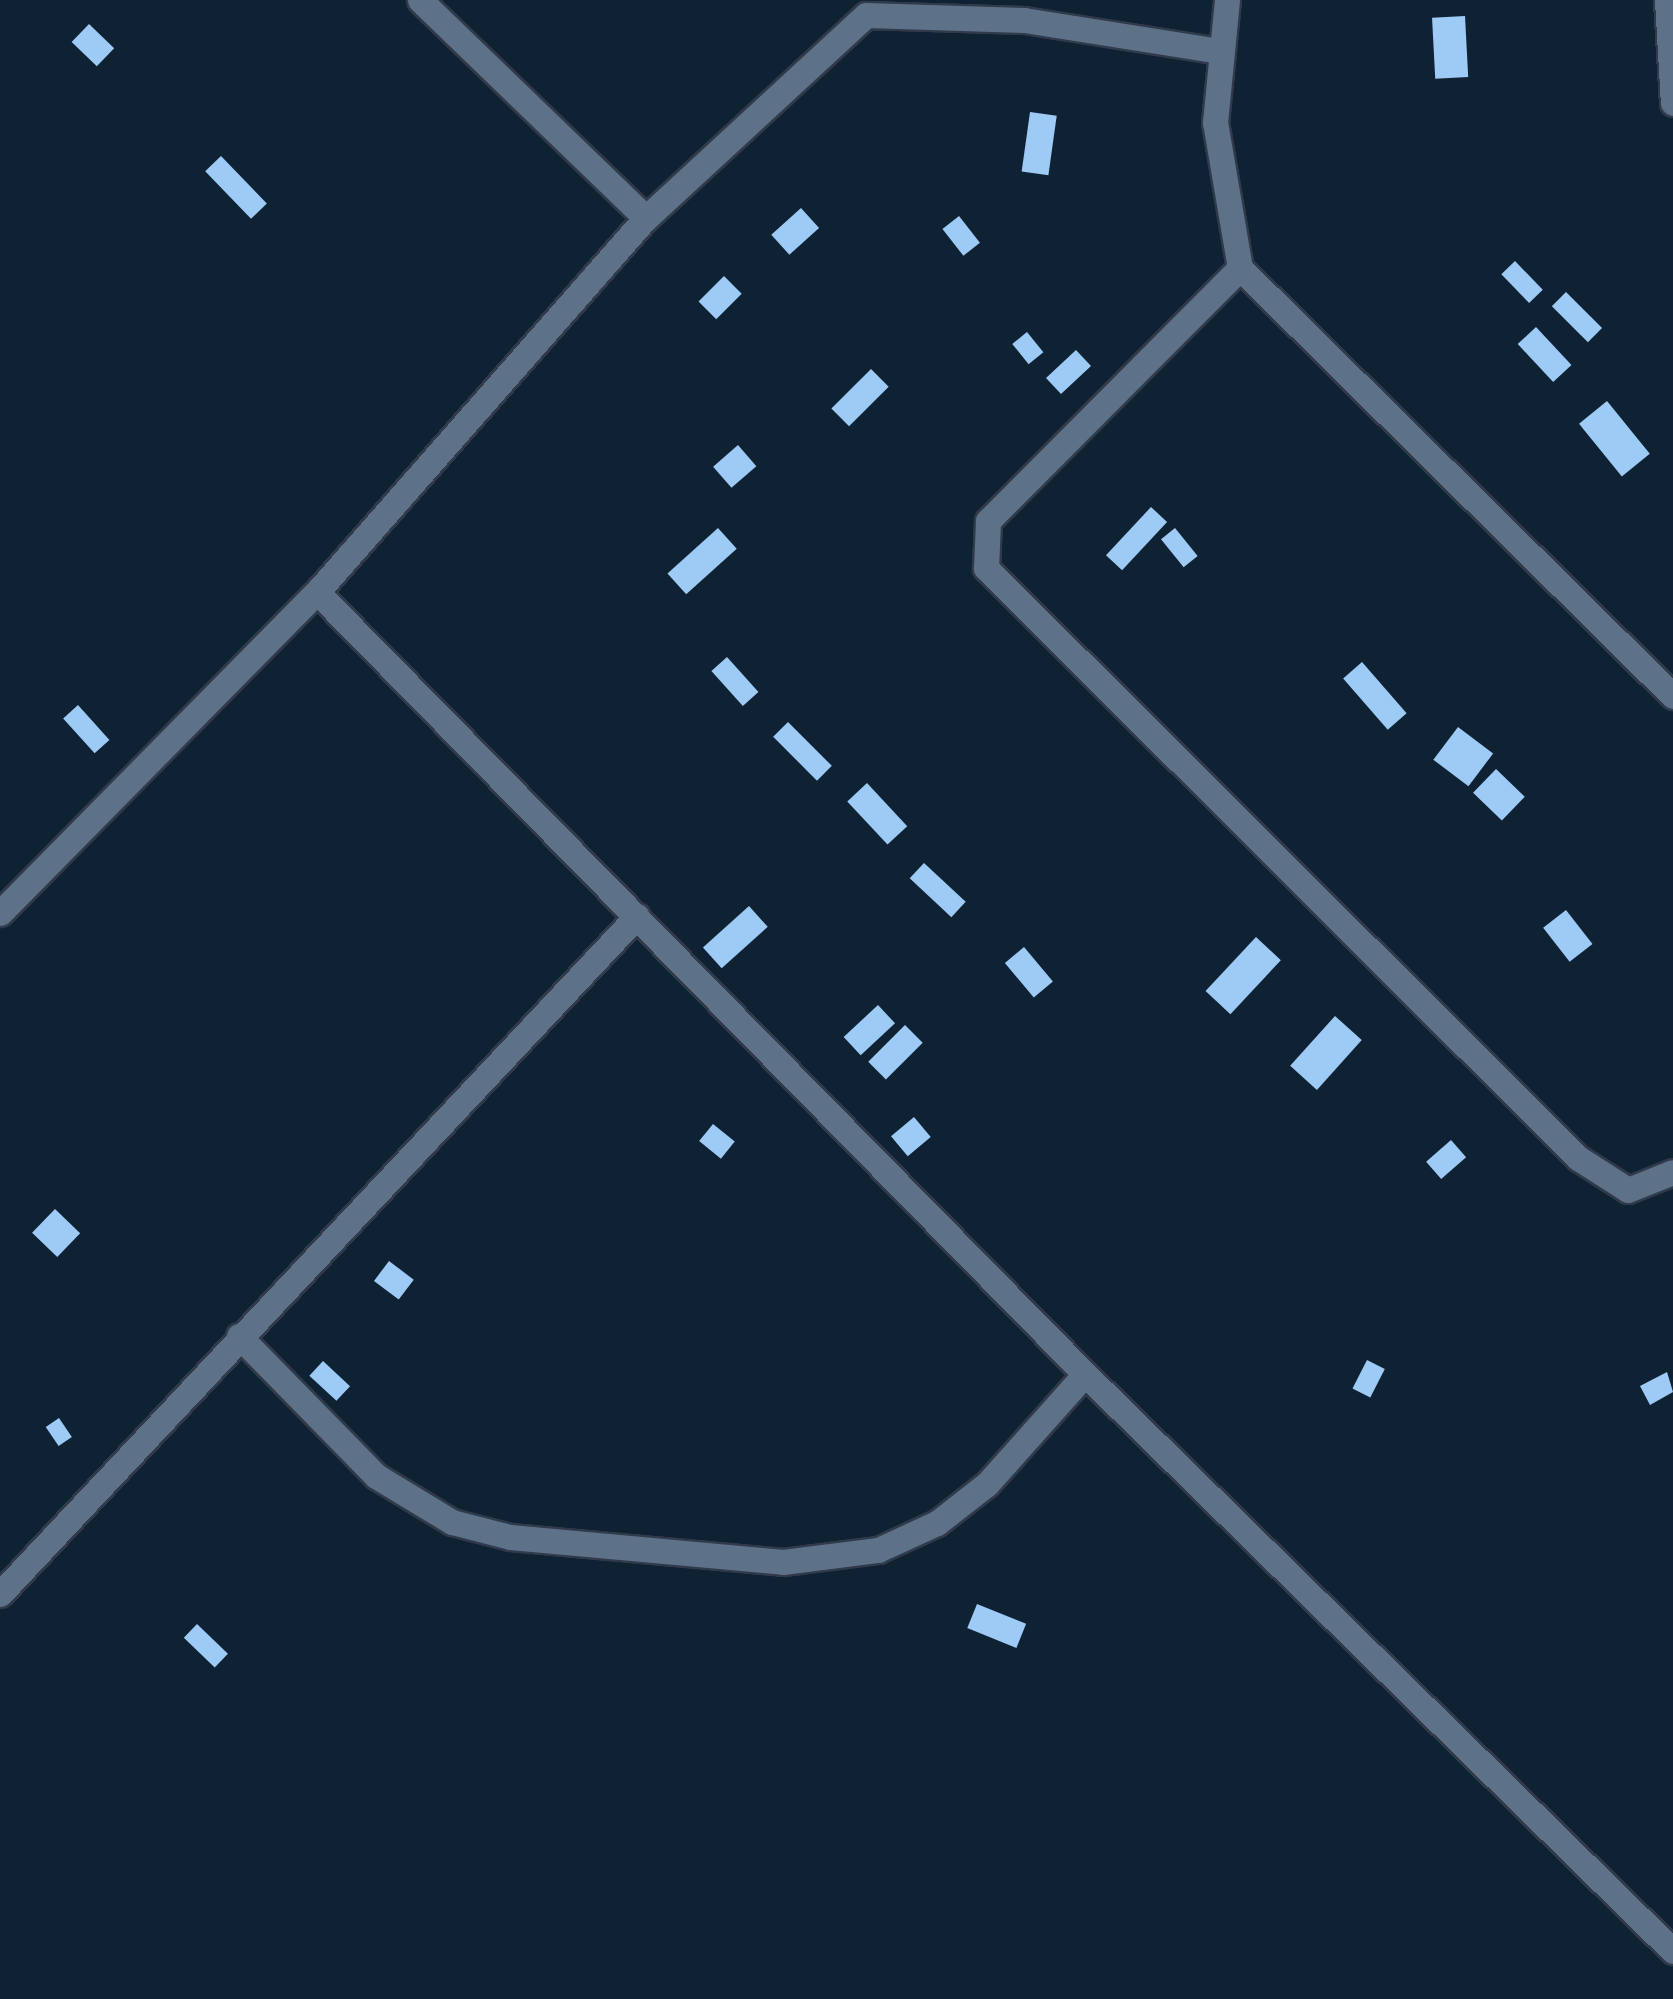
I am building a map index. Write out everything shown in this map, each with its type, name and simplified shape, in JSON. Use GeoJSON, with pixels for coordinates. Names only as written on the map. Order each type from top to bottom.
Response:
{"type":"FeatureCollection","features":[{"type":"Feature","properties":{"kind":"street"},"geometry":{"type":"LineString","coordinates":[[420,0],[646,218]]}},
{"type":"Feature","properties":{"kind":"street"},"geometry":{"type":"LineString","coordinates":[[1227,0],[1215,122],[1240,268],[1673,696]]}},
{"type":"Feature","properties":{"kind":"street"},"geometry":{"type":"LineString","coordinates":[[1667,0],[1673,103]]}},
{"type":"Feature","properties":{"kind":"street"},"geometry":{"type":"LineString","coordinates":[[0,913],[317,592],[646,218],[865,8],[1024,20],[1220,51]]}},
{"type":"Feature","properties":{"kind":"street"},"geometry":{"type":"LineString","coordinates":[[1240,268],[988,521],[986,568],[1578,1158],[1628,1190],[1673,1172]]}},
{"type":"Feature","properties":{"kind":"street"},"geometry":{"type":"LineString","coordinates":[[317,592],[1084,1374],[1673,1951]]}},
{"type":"Feature","properties":{"kind":"street"},"geometry":{"type":"LineString","coordinates":[[0,1594],[637,916]]}},
{"type":"Feature","properties":{"kind":"street"},"geometry":{"type":"LineString","coordinates":[[239,1336],[376,1476],[452,1522],[510,1537],[783,1562],[878,1550],[936,1523],[987,1484],[1084,1374]]}},
{"type":"Feature","properties":{"kind":"building"},"geometry":{"type":"Polygon","coordinates":[[[1465,16],[1468,77],[1435,79],[1432,18],[1465,16]]]}},
{"type":"Feature","properties":{"kind":"building"},"geometry":{"type":"Polygon","coordinates":[[[89,24],[114,48],[97,66],[72,42],[89,24]]]}},
{"type":"Feature","properties":{"kind":"building"},"geometry":{"type":"Polygon","coordinates":[[[1030,112],[1057,116],[1048,175],[1022,171],[1030,112]]]}},
{"type":"Feature","properties":{"kind":"building"},"geometry":{"type":"Polygon","coordinates":[[[221,156],[267,203],[251,219],[205,171],[221,156]]]}},
{"type":"Feature","properties":{"kind":"building"},"geometry":{"type":"Polygon","coordinates":[[[801,208],[819,228],[789,255],[771,235],[801,208]]]}},
{"type":"Feature","properties":{"kind":"building"},"geometry":{"type":"Polygon","coordinates":[[[959,216],[980,243],[963,256],[942,229],[959,216]]]}},
{"type":"Feature","properties":{"kind":"building"},"geometry":{"type":"Polygon","coordinates":[[[1515,261],[1543,290],[1529,303],[1501,274],[1515,261]]]}},
{"type":"Feature","properties":{"kind":"building"},"geometry":{"type":"Polygon","coordinates":[[[724,276],[742,294],[716,319],[699,301],[724,276]]]}},
{"type":"Feature","properties":{"kind":"building"},"geometry":{"type":"Polygon","coordinates":[[[1566,292],[1602,328],[1588,342],[1552,306],[1566,292]]]}},
{"type":"Feature","properties":{"kind":"building"},"geometry":{"type":"Polygon","coordinates":[[[1536,327],[1571,365],[1553,382],[1518,344],[1536,327]]]}},
{"type":"Feature","properties":{"kind":"building"},"geometry":{"type":"Polygon","coordinates":[[[1027,332],[1043,352],[1029,364],[1012,344],[1027,332]]]}},
{"type":"Feature","properties":{"kind":"building"},"geometry":{"type":"Polygon","coordinates":[[[1076,350],[1091,366],[1061,394],[1046,378],[1076,350]]]}},
{"type":"Feature","properties":{"kind":"building"},"geometry":{"type":"Polygon","coordinates":[[[871,369],[889,387],[849,426],[831,409],[871,369]]]}},
{"type":"Feature","properties":{"kind":"building"},"geometry":{"type":"Polygon","coordinates":[[[1607,401],[1650,454],[1622,477],[1579,424],[1607,401]]]}},
{"type":"Feature","properties":{"kind":"building"},"geometry":{"type":"Polygon","coordinates":[[[738,445],[756,466],[731,488],[713,467],[738,445]]]}},
{"type":"Feature","properties":{"kind":"building"},"geometry":{"type":"Polygon","coordinates":[[[1151,507],[1167,522],[1122,570],[1106,555],[1151,507]]]}},
{"type":"Feature","properties":{"kind":"building"},"geometry":{"type":"Polygon","coordinates":[[[718,528],[737,549],[686,594],[667,574],[718,528]]]}},
{"type":"Feature","properties":{"kind":"building"},"geometry":{"type":"Polygon","coordinates":[[[1175,528],[1198,556],[1184,567],[1161,539],[1175,528]]]}},
{"type":"Feature","properties":{"kind":"building"},"geometry":{"type":"Polygon","coordinates":[[[727,657],[758,692],[743,706],[711,671],[727,657]]]}},
{"type":"Feature","properties":{"kind":"building"},"geometry":{"type":"Polygon","coordinates":[[[1362,662],[1407,713],[1388,730],[1343,678],[1362,662]]]}},
{"type":"Feature","properties":{"kind":"building"},"geometry":{"type":"Polygon","coordinates":[[[78,705],[109,740],[95,753],[63,718],[78,705]]]}},
{"type":"Feature","properties":{"kind":"building"},"geometry":{"type":"Polygon","coordinates":[[[788,722],[832,766],[817,781],[773,737],[788,722]]]}},
{"type":"Feature","properties":{"kind":"building"},"geometry":{"type":"Polygon","coordinates":[[[1458,727],[1493,753],[1468,786],[1433,760],[1458,727]]]}},
{"type":"Feature","properties":{"kind":"building"},"geometry":{"type":"Polygon","coordinates":[[[1496,769],[1525,797],[1502,821],[1473,793],[1496,769]]]}},
{"type":"Feature","properties":{"kind":"building"},"geometry":{"type":"Polygon","coordinates":[[[867,783],[907,826],[887,845],[847,801],[867,783]]]}},
{"type":"Feature","properties":{"kind":"building"},"geometry":{"type":"Polygon","coordinates":[[[924,863],[966,902],[951,917],[910,878],[924,863]]]}},
{"type":"Feature","properties":{"kind":"building"},"geometry":{"type":"Polygon","coordinates":[[[749,906],[768,927],[722,968],[703,947],[749,906]]]}},
{"type":"Feature","properties":{"kind":"building"},"geometry":{"type":"Polygon","coordinates":[[[1566,910],[1592,944],[1570,962],[1543,928],[1566,910]]]}},
{"type":"Feature","properties":{"kind":"building"},"geometry":{"type":"Polygon","coordinates":[[[1256,937],[1281,960],[1230,1014],[1206,991],[1256,937]]]}},
{"type":"Feature","properties":{"kind":"building"},"geometry":{"type":"Polygon","coordinates":[[[1024,947],[1053,981],[1034,998],[1005,963],[1024,947]]]}},
{"type":"Feature","properties":{"kind":"building"},"geometry":{"type":"Polygon","coordinates":[[[878,1005],[895,1023],[861,1055],[844,1037],[878,1005]]]}},
{"type":"Feature","properties":{"kind":"building"},"geometry":{"type":"Polygon","coordinates":[[[1335,1016],[1362,1040],[1317,1090],[1290,1066],[1335,1016]]]}},
{"type":"Feature","properties":{"kind":"building"},"geometry":{"type":"Polygon","coordinates":[[[905,1025],[923,1043],[886,1079],[868,1062],[905,1025]]]}},
{"type":"Feature","properties":{"kind":"building"},"geometry":{"type":"Polygon","coordinates":[[[914,1117],[931,1137],[908,1156],[891,1136],[914,1117]]]}},
{"type":"Feature","properties":{"kind":"building"},"geometry":{"type":"Polygon","coordinates":[[[713,1124],[735,1142],[721,1159],[699,1141],[713,1124]]]}},
{"type":"Feature","properties":{"kind":"building"},"geometry":{"type":"Polygon","coordinates":[[[1451,1140],[1466,1157],[1441,1179],[1426,1162],[1451,1140]]]}},
{"type":"Feature","properties":{"kind":"building"},"geometry":{"type":"Polygon","coordinates":[[[55,1209],[80,1233],[57,1257],[32,1233],[55,1209]]]}},
{"type":"Feature","properties":{"kind":"building"},"geometry":{"type":"Polygon","coordinates":[[[389,1261],[414,1280],[399,1300],[374,1281],[389,1261]]]}},
{"type":"Feature","properties":{"kind":"building"},"geometry":{"type":"Polygon","coordinates":[[[1367,1360],[1385,1369],[1370,1398],[1352,1389],[1367,1360]]]}},
{"type":"Feature","properties":{"kind":"building"},"geometry":{"type":"Polygon","coordinates":[[[323,1361],[350,1386],[336,1401],[309,1376],[323,1361]]]}},
{"type":"Feature","properties":{"kind":"building"},"geometry":{"type":"Polygon","coordinates":[[[1667,1372],[1673,1392],[1650,1405],[1640,1386],[1667,1372]]]}},
{"type":"Feature","properties":{"kind":"building"},"geometry":{"type":"Polygon","coordinates":[[[59,1418],[72,1437],[59,1446],[46,1427],[59,1418]]]}},
{"type":"Feature","properties":{"kind":"building"},"geometry":{"type":"Polygon","coordinates":[[[977,1604],[1026,1624],[1016,1648],[967,1628],[977,1604]]]}},
{"type":"Feature","properties":{"kind":"building"},"geometry":{"type":"Polygon","coordinates":[[[197,1624],[228,1654],[215,1668],[184,1638],[197,1624]]]}}]}
